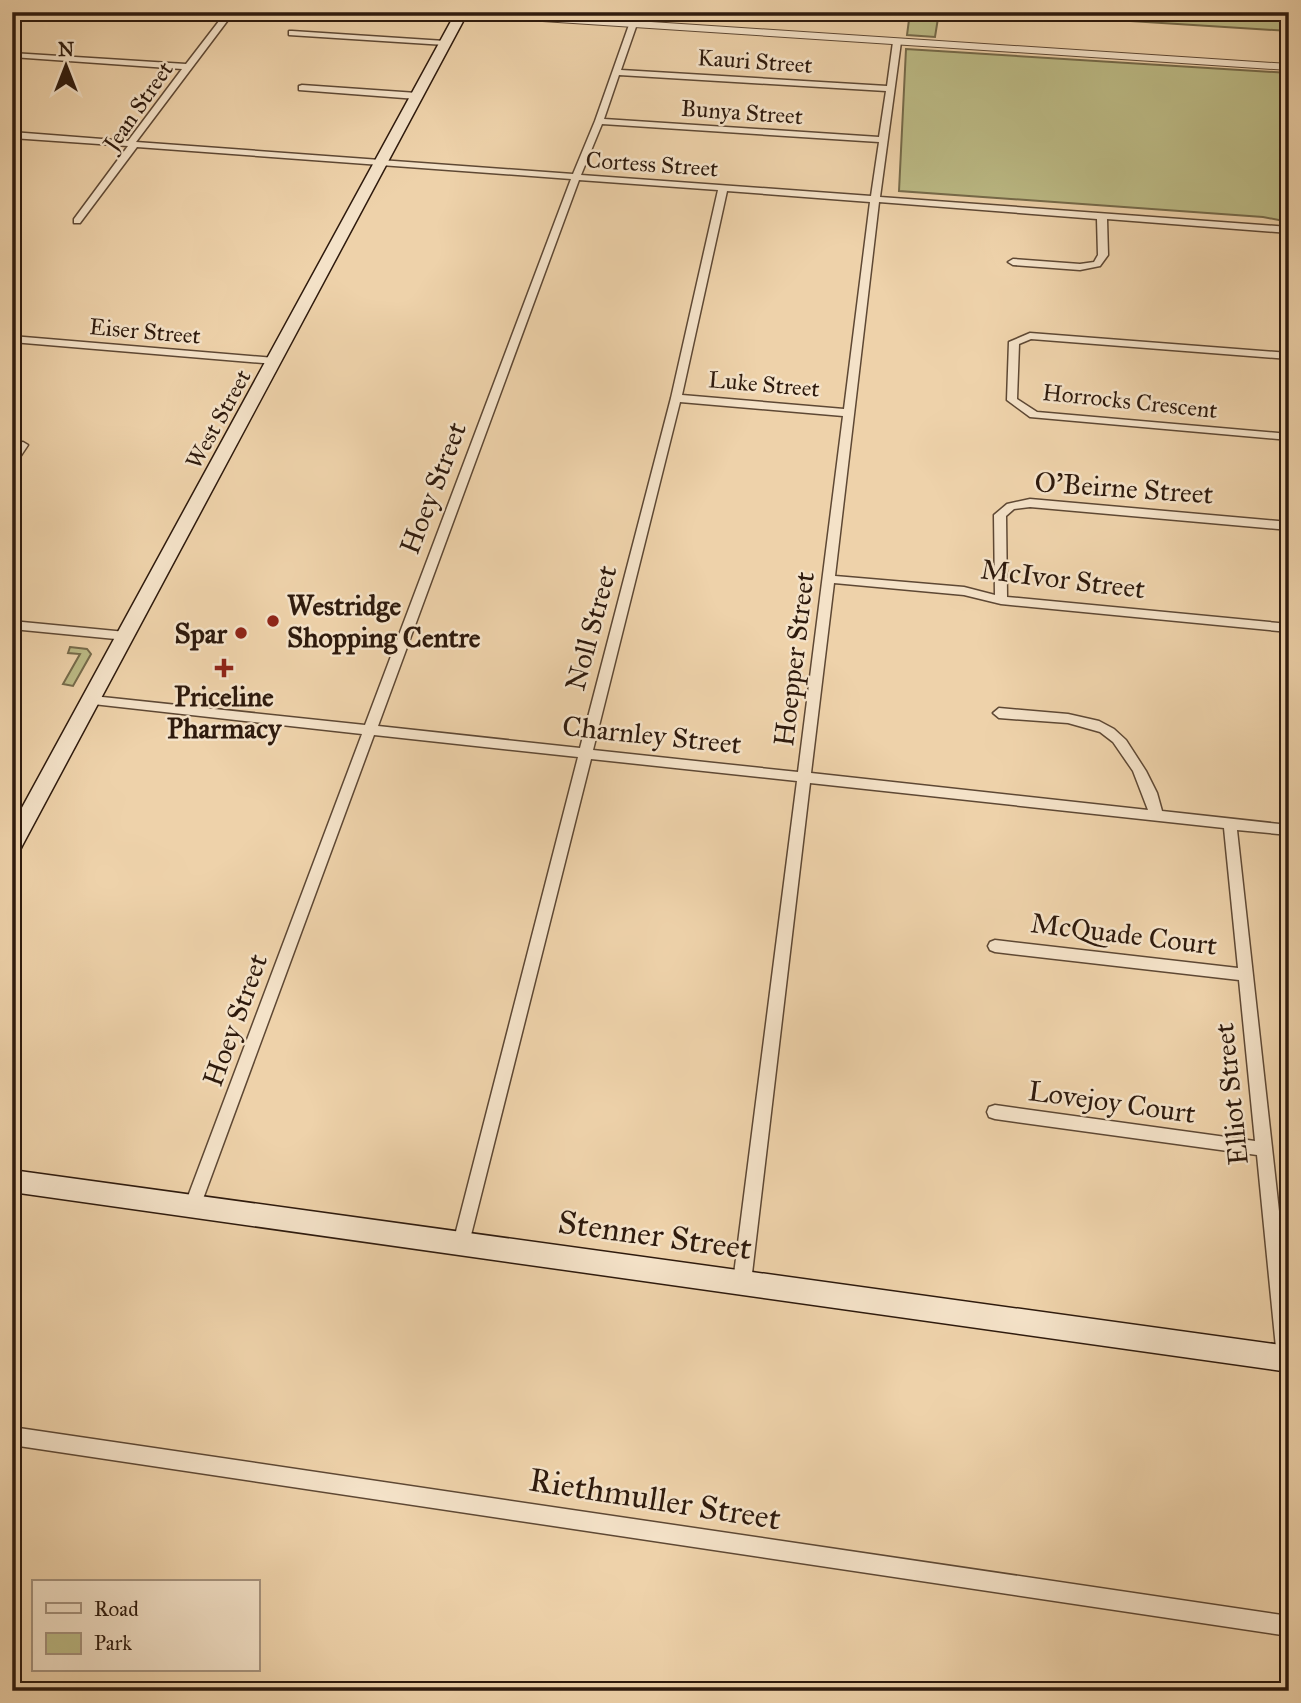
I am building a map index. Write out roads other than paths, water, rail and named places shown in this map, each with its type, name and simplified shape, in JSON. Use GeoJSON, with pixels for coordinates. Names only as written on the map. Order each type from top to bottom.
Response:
{"type":"FeatureCollection","features":[{"type":"Feature","properties":{"kind":"main road","name":"West Street"},"geometry":{"type":"LineString","coordinates":[[12,846],[462,13]]}},
{"type":"Feature","properties":{"kind":"main road","name":"Stenner Street"},"geometry":{"type":"LineString","coordinates":[[12,1181],[1288,1358]]}},
{"type":"Feature","properties":{"kind":"street","name":"Jean Street"},"geometry":{"type":"LineString","coordinates":[[77,221],[230,12]]}},
{"type":"Feature","properties":{"kind":"street"},"geometry":{"type":"LineString","coordinates":[[450,12],[1289,67]]}},
{"type":"Feature","properties":{"kind":"street","name":"Hoey Street"},"geometry":{"type":"LineString","coordinates":[[192,1207],[633,24]]}},
{"type":"Feature","properties":{"kind":"street"},"geometry":{"type":"LineString","coordinates":[[292,33],[445,43]]}},
{"type":"Feature","properties":{"kind":"street","name":"Hoepper Street"},"geometry":{"type":"LineString","coordinates":[[742,1282],[875,199],[897,42]]}},
{"type":"Feature","properties":{"kind":"street"},"geometry":{"type":"LineString","coordinates":[[12,55],[189,67]]}},
{"type":"Feature","properties":{"kind":"street","name":"Kauri Street"},"geometry":{"type":"LineString","coordinates":[[617,72],[890,89]]}},
{"type":"Feature","properties":{"kind":"street"},"geometry":{"type":"LineString","coordinates":[[302,88],[417,96]]}},
{"type":"Feature","properties":{"kind":"street","name":"Bunya Street"},"geometry":{"type":"LineString","coordinates":[[599,121],[883,141]]}},
{"type":"Feature","properties":{"kind":"street","name":"Cortess Street"},"geometry":{"type":"LineString","coordinates":[[12,135],[1289,230]]}},
{"type":"Feature","properties":{"kind":"street","name":"Noll Street"},"geometry":{"type":"LineString","coordinates":[[461,1242],[676,398],[723,188]]}},
{"type":"Feature","properties":{"kind":"street"},"geometry":{"type":"LineString","coordinates":[[1013,262],[1080,267],[1097,264],[1102,255],[1102,216]]}},
{"type":"Feature","properties":{"kind":"street","name":"Horrocks Crescent"},"geometry":{"type":"LineString","coordinates":[[1289,356],[1030,336],[1014,342],[1012,400],[1034,415],[1289,436]]}},
{"type":"Feature","properties":{"kind":"street","name":"Eiser Street"},"geometry":{"type":"LineString","coordinates":[[12,339],[275,361]]}},
{"type":"Feature","properties":{"kind":"street","name":"Luke Street"},"geometry":{"type":"LineString","coordinates":[[676,398],[849,413]]}},
{"type":"Feature","properties":{"kind":"street"},"geometry":{"type":"LineString","coordinates":[[12,461],[23,445]]}},
{"type":"Feature","properties":{"kind":"street","name":"O'Beirne Street"},"geometry":{"type":"LineString","coordinates":[[1001,600],[1000,515],[1011,506],[1030,503],[1289,527]]}},
{"type":"Feature","properties":{"kind":"street","name":"McIvor Street"},"geometry":{"type":"LineString","coordinates":[[830,579],[964,591],[1001,600],[1289,628]]}},
{"type":"Feature","properties":{"kind":"street"},"geometry":{"type":"LineString","coordinates":[[12,625],[126,636]]}},
{"type":"Feature","properties":{"kind":"street","name":"Charnley Street"},"geometry":{"type":"LineString","coordinates":[[93,700],[1289,830]]}},
{"type":"Feature","properties":{"kind":"street"},"geometry":{"type":"LineString","coordinates":[[999,713],[1084,722],[1105,729],[1119,740],[1144,778],[1152,794],[1156,815]]}},
{"type":"Feature","properties":{"kind":"street","name":"Elliot Street"},"geometry":{"type":"LineString","coordinates":[[1230,824],[1263,1149],[1288,1358]]}},
{"type":"Feature","properties":{"kind":"street","name":"McQuade Court"},"geometry":{"type":"LineString","coordinates":[[995,946],[1246,975]]}},
{"type":"Feature","properties":{"kind":"street","name":"Lovejoy Court"},"geometry":{"type":"LineString","coordinates":[[995,1112],[1263,1149]]}},
{"type":"Feature","properties":{"kind":"street","name":"Riethmuller Street"},"geometry":{"type":"LineString","coordinates":[[12,1436],[1289,1626]]}},
{"type":"Feature","properties":{"kind":"place","name":"Westridge Shopping Centre"},"geometry":{"type":"Point","coordinates":[273,621]}},
{"type":"Feature","properties":{"kind":"place","name":"Spar"},"geometry":{"type":"Point","coordinates":[241,633]}},
{"type":"Feature","properties":{"kind":"place","name":"Priceline Pharmacy"},"geometry":{"type":"Point","coordinates":[224,668]}}]}
